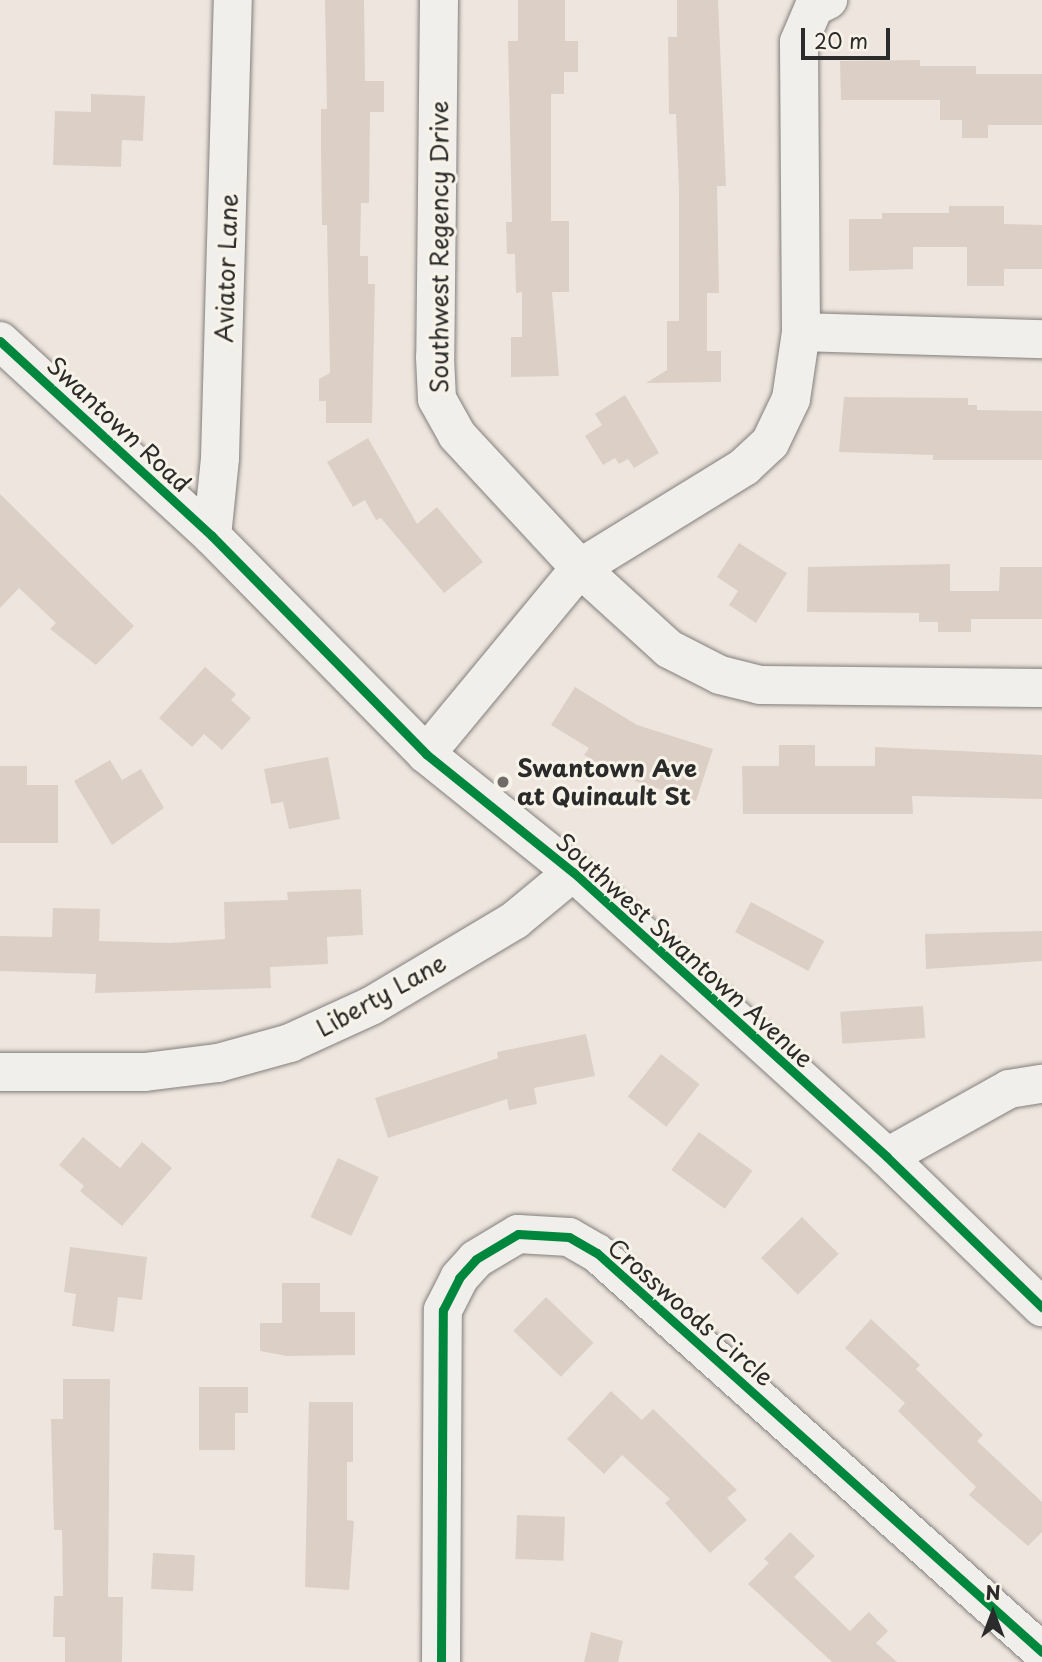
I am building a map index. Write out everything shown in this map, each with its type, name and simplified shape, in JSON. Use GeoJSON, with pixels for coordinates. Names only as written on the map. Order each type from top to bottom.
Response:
{"type":"FeatureCollection","features":[{"type":"Feature","properties":{"kind":"street","name":"Aviator Lane"},"geometry":{"type":"LineString","coordinates":[[212,536],[220,458],[233,0]]}},
{"type":"Feature","properties":{"kind":"street","name":"Southwest Regency Drive"},"geometry":{"type":"LineString","coordinates":[[439,0],[437,399],[457,435],[580,568],[669,649],[720,675],[760,685],[1042,688]]}},
{"type":"Feature","properties":{"kind":"street"},"geometry":{"type":"LineString","coordinates":[[426,754],[580,568],[744,467],[770,443],[791,399],[801,332],[799,42],[814,7],[828,0]]}},
{"type":"Feature","properties":{"kind":"street"},"geometry":{"type":"LineString","coordinates":[[801,332],[1042,339]]}},
{"type":"Feature","properties":{"kind":"street","name":"Swantown Road"},"geometry":{"type":"LineString","coordinates":[[0,341],[212,536]]}},
{"type":"Feature","properties":{"kind":"street","name":"Southwest Swantown Avenue"},"geometry":{"type":"LineString","coordinates":[[212,536],[426,754],[572,872],[887,1157],[1042,1307]]}},
{"type":"Feature","properties":{"kind":"street","name":"Liberty Lane"},"geometry":{"type":"LineString","coordinates":[[0,1072],[145,1072],[218,1063],[290,1043],[371,1006],[515,920],[572,872]]}},
{"type":"Feature","properties":{"kind":"street"},"geometry":{"type":"LineString","coordinates":[[887,1157],[1009,1089],[1042,1084]]}},
{"type":"Feature","properties":{"kind":"street","name":"Crosswoods Circle"},"geometry":{"type":"LineString","coordinates":[[441,1662],[443,1310],[459,1278],[476,1259],[518,1234],[569,1237],[597,1253],[1042,1652]]}},
{"type":"Feature","properties":{"kind":"building"},"geometry":{"type":"Polygon","coordinates":[[[325,0],[364,0],[365,81],[384,81],[384,112],[370,112],[369,203],[361,203],[360,256],[368,256],[368,284],[375,284],[372,423],[326,423],[326,401],[319,401],[319,379],[330,373],[327,225],[322,225],[321,109],[327,109],[325,0]]]}},
{"type":"Feature","properties":{"kind":"building"},"geometry":{"type":"Polygon","coordinates":[[[518,0],[565,0],[565,41],[578,41],[578,72],[564,72],[564,94],[551,94],[551,221],[569,221],[569,292],[552,292],[559,376],[511,377],[511,337],[522,337],[522,292],[516,293],[515,254],[507,254],[506,222],[512,222],[508,41],[518,41],[518,0]]]}},
{"type":"Feature","properties":{"kind":"building"},"geometry":{"type":"Polygon","coordinates":[[[677,0],[718,0],[726,186],[717,186],[719,293],[707,293],[707,351],[721,351],[721,382],[646,383],[667,370],[667,321],[679,321],[679,190],[676,114],[669,114],[668,37],[677,37],[677,0]]]}},
{"type":"Feature","properties":{"kind":"building"},"geometry":{"type":"Polygon","coordinates":[[[920,60],[920,66],[976,66],[976,74],[1042,74],[1042,125],[988,125],[988,138],[962,138],[962,120],[940,120],[940,100],[841,100],[840,61],[920,60]]]}},
{"type":"Feature","properties":{"kind":"building"},"geometry":{"type":"Polygon","coordinates":[[[91,94],[145,96],[143,141],[122,140],[121,167],[53,165],[55,111],[91,112],[91,94]]]}},
{"type":"Feature","properties":{"kind":"building"},"geometry":{"type":"Polygon","coordinates":[[[949,206],[1004,206],[1004,224],[1042,225],[1042,269],[1004,269],[1004,286],[967,286],[967,247],[913,247],[913,269],[849,271],[849,219],[882,219],[882,213],[949,213],[949,206]]]}},
{"type":"Feature","properties":{"kind":"building"},"geometry":{"type":"Polygon","coordinates":[[[625,395],[659,453],[634,468],[628,459],[619,464],[615,458],[603,465],[585,436],[602,425],[595,414],[625,395]]]}},
{"type":"Feature","properties":{"kind":"building"},"geometry":{"type":"Polygon","coordinates":[[[844,397],[968,398],[968,405],[977,405],[977,410],[1042,411],[1042,460],[933,460],[933,455],[839,452],[844,397]]]}},
{"type":"Feature","properties":{"kind":"building"},"geometry":{"type":"Polygon","coordinates":[[[368,438],[417,524],[437,507],[483,562],[444,593],[381,518],[376,520],[365,500],[353,507],[327,462],[368,438]]]}},
{"type":"Feature","properties":{"kind":"building"},"geometry":{"type":"Polygon","coordinates":[[[0,494],[134,626],[96,665],[50,629],[56,623],[19,588],[0,608],[0,494]]]}},
{"type":"Feature","properties":{"kind":"building"},"geometry":{"type":"Polygon","coordinates":[[[739,543],[787,573],[756,623],[729,605],[738,591],[717,577],[739,543]]]}},
{"type":"Feature","properties":{"kind":"building"},"geometry":{"type":"Polygon","coordinates":[[[950,564],[950,591],[999,591],[1000,567],[1042,567],[1042,619],[971,619],[971,632],[938,632],[938,622],[919,622],[919,613],[807,612],[808,567],[950,564]]]}},
{"type":"Feature","properties":{"kind":"building"},"geometry":{"type":"Polygon","coordinates":[[[205,667],[236,694],[231,700],[251,718],[222,750],[204,734],[192,747],[159,718],[205,667]]]}},
{"type":"Feature","properties":{"kind":"building"},"geometry":{"type":"Polygon","coordinates":[[[575,687],[637,725],[713,749],[696,801],[619,776],[584,755],[589,748],[551,725],[575,687]]]}},
{"type":"Feature","properties":{"kind":"building"},"geometry":{"type":"Polygon","coordinates":[[[779,745],[815,745],[815,766],[875,766],[875,747],[1042,755],[1042,799],[912,796],[913,814],[743,814],[742,766],[779,766],[779,745]]]}},
{"type":"Feature","properties":{"kind":"building"},"geometry":{"type":"Polygon","coordinates":[[[328,757],[340,819],[289,829],[283,802],[271,804],[264,769],[328,757]]]}},
{"type":"Feature","properties":{"kind":"building"},"geometry":{"type":"Polygon","coordinates":[[[110,760],[122,780],[141,769],[164,808],[112,845],[74,781],[110,760]]]}},
{"type":"Feature","properties":{"kind":"building"},"geometry":{"type":"Polygon","coordinates":[[[0,766],[27,766],[27,785],[58,785],[58,843],[0,843],[0,766]]]}},
{"type":"Feature","properties":{"kind":"building"},"geometry":{"type":"Polygon","coordinates":[[[361,889],[363,935],[327,937],[328,964],[270,967],[271,988],[95,993],[96,974],[0,971],[0,936],[52,937],[53,908],[100,909],[99,941],[170,943],[225,939],[224,902],[288,900],[287,892],[361,889]]]}},
{"type":"Feature","properties":{"kind":"building"},"geometry":{"type":"Polygon","coordinates":[[[751,902],[824,941],[808,971],[735,932],[751,902]]]}},
{"type":"Feature","properties":{"kind":"building"},"geometry":{"type":"Polygon","coordinates":[[[1042,931],[1042,961],[926,969],[925,934],[1042,931]]]}},
{"type":"Feature","properties":{"kind":"building"},"geometry":{"type":"Polygon","coordinates":[[[923,1006],[925,1038],[842,1044],[840,1012],[923,1006]]]}},
{"type":"Feature","properties":{"kind":"building"},"geometry":{"type":"Polygon","coordinates":[[[586,1034],[595,1076],[534,1088],[537,1104],[509,1110],[507,1099],[388,1138],[375,1098],[498,1058],[497,1052],[586,1034]]]}},
{"type":"Feature","properties":{"kind":"building"},"geometry":{"type":"Polygon","coordinates":[[[661,1054],[700,1084],[666,1127],[628,1097],[661,1054]]]}},
{"type":"Feature","properties":{"kind":"building"},"geometry":{"type":"Polygon","coordinates":[[[699,1132],[752,1171],[725,1209],[671,1170],[699,1132]]]}},
{"type":"Feature","properties":{"kind":"building"},"geometry":{"type":"Polygon","coordinates":[[[83,1137],[120,1168],[142,1142],[172,1168],[122,1226],[80,1191],[84,1186],[59,1165],[83,1137]]]}},
{"type":"Feature","properties":{"kind":"building"},"geometry":{"type":"Polygon","coordinates":[[[338,1158],[379,1177],[351,1236],[311,1217],[338,1158]]]}},
{"type":"Feature","properties":{"kind":"building"},"geometry":{"type":"Polygon","coordinates":[[[802,1217],[839,1254],[798,1295],[761,1258],[802,1217]]]}},
{"type":"Feature","properties":{"kind":"building"},"geometry":{"type":"Polygon","coordinates":[[[70,1247],[147,1257],[142,1300],[118,1297],[114,1332],[72,1326],[76,1294],[64,1292],[70,1247]]]}},
{"type":"Feature","properties":{"kind":"building"},"geometry":{"type":"Polygon","coordinates":[[[282,1283],[320,1283],[320,1312],[355,1312],[355,1355],[287,1356],[260,1351],[260,1323],[282,1323],[282,1283]]]}},
{"type":"Feature","properties":{"kind":"building"},"geometry":{"type":"Polygon","coordinates":[[[546,1297],[593,1343],[561,1377],[513,1331],[546,1297]]]}},
{"type":"Feature","properties":{"kind":"building"},"geometry":{"type":"Polygon","coordinates":[[[871,1319],[920,1365],[916,1369],[983,1435],[977,1441],[1042,1502],[1042,1532],[1028,1546],[969,1495],[976,1487],[898,1411],[905,1403],[845,1348],[871,1319]]]}},
{"type":"Feature","properties":{"kind":"building"},"geometry":{"type":"Polygon","coordinates":[[[63,1379],[110,1379],[108,1597],[123,1597],[122,1662],[65,1662],[65,1637],[53,1637],[54,1596],[63,1596],[62,1530],[54,1530],[51,1419],[63,1419],[63,1379]]]}},
{"type":"Feature","properties":{"kind":"building"},"geometry":{"type":"Polygon","coordinates":[[[199,1387],[248,1387],[248,1413],[235,1413],[235,1450],[199,1450],[199,1387]]]}},
{"type":"Feature","properties":{"kind":"building"},"geometry":{"type":"Polygon","coordinates":[[[611,1391],[642,1420],[653,1409],[737,1490],[727,1498],[747,1520],[710,1553],[665,1503],[670,1499],[622,1455],[604,1474],[567,1439],[611,1391]]]}},
{"type":"Feature","properties":{"kind":"building"},"geometry":{"type":"Polygon","coordinates":[[[309,1402],[353,1402],[353,1462],[347,1462],[347,1520],[354,1521],[349,1590],[305,1587],[309,1402]]]}},
{"type":"Feature","properties":{"kind":"building"},"geometry":{"type":"Polygon","coordinates":[[[517,1515],[565,1517],[563,1561],[515,1559],[517,1515]]]}},
{"type":"Feature","properties":{"kind":"building"},"geometry":{"type":"Polygon","coordinates":[[[790,1532],[815,1556],[794,1577],[850,1631],[869,1612],[888,1631],[876,1643],[897,1662],[832,1662],[748,1584],[769,1563],[764,1559],[790,1532]]]}},
{"type":"Feature","properties":{"kind":"building"},"geometry":{"type":"Polygon","coordinates":[[[153,1553],[195,1555],[193,1591],[151,1589],[153,1553]]]}},
{"type":"Feature","properties":{"kind":"building"},"geometry":{"type":"Polygon","coordinates":[[[591,1632],[623,1641],[618,1662],[584,1662],[591,1632]]]}},
{"type":"Feature","properties":{"kind":"cycle path"},"geometry":{"type":"LineString","coordinates":[[0,341],[212,536],[426,754],[573,872],[887,1157],[1042,1307]]}},
{"type":"Feature","properties":{"kind":"cycle path"},"geometry":{"type":"LineString","coordinates":[[441,1662],[443,1310],[459,1278],[476,1259],[518,1234],[569,1237],[597,1253],[1042,1652]]}},
{"type":"Feature","properties":{"kind":"place","name":"Swantown Ave at Quinault St"},"geometry":{"type":"Point","coordinates":[503,782]}}]}
